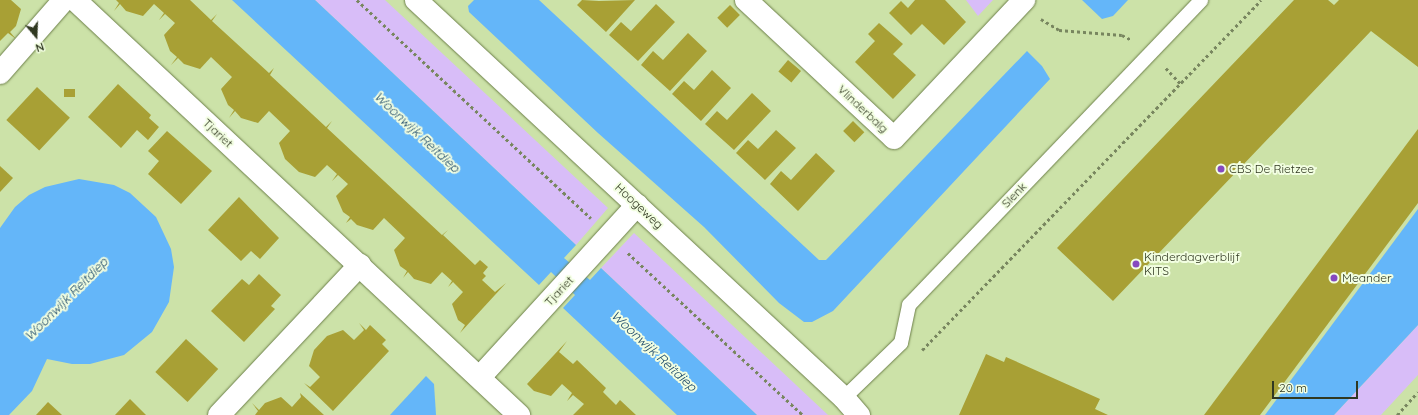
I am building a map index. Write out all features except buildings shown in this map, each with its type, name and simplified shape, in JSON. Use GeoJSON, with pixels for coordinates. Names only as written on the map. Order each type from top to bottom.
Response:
{"type":"FeatureCollection","features":[{"type":"Feature","properties":{"kind":"street"},"geometry":{"type":"LineString","coordinates":[[0,73],[64,0]]}},
{"type":"Feature","properties":{"kind":"street","name":"Tjariet"},"geometry":{"type":"LineString","coordinates":[[75,0],[519,415]]}},
{"type":"Feature","properties":{"kind":"street","name":"Hoogeweg"},"geometry":{"type":"LineString","coordinates":[[417,0],[844,398],[858,415]]}},
{"type":"Feature","properties":{"kind":"street","name":"Vlinderbalg"},"geometry":{"type":"LineString","coordinates":[[746,0],[894,138],[1023,1]]}},
{"type":"Feature","properties":{"kind":"street","name":"Tjariet"},"geometry":{"type":"LineString","coordinates":[[480,377],[637,205]]}},
{"type":"Feature","properties":{"kind":"street"},"geometry":{"type":"LineString","coordinates":[[219,415],[360,265]]}},
{"type":"Feature","properties":{"kind":"lane","name":"Slenk"},"geometry":{"type":"LineString","coordinates":[[844,398],[901,343],[909,305],[1201,0]]}},
{"type":"Feature","properties":{"kind":"path"},"geometry":{"type":"LineString","coordinates":[[357,0],[605,241],[804,415]]}},
{"type":"Feature","properties":{"kind":"path"},"geometry":{"type":"LineString","coordinates":[[919,354],[1261,0]]}},
{"type":"Feature","properties":{"kind":"path"},"geometry":{"type":"LineString","coordinates":[[1023,1],[1039,18],[1059,30],[1122,35],[1151,52],[1180,83]]}},
{"type":"Feature","properties":{"kind":"path"},"geometry":{"type":"LineString","coordinates":[[1397,415],[1418,392]]}},
{"type":"Feature","properties":{"kind":"shaded area"},"geometry":{"type":"Polygon","coordinates":[[[315,0],[385,0],[608,208],[576,245],[315,0]]]}},
{"type":"Feature","properties":{"kind":"shaded area"},"geometry":{"type":"Polygon","coordinates":[[[966,0],[993,0],[978,16],[966,0]]]}},
{"type":"Feature","properties":{"kind":"shaded area"},"geometry":{"type":"Polygon","coordinates":[[[634,233],[828,415],[757,415],[601,268],[634,233]]]}},
{"type":"Feature","properties":{"kind":"shaded area"},"geometry":{"type":"Polygon","coordinates":[[[1418,325],[1418,375],[1381,415],[1334,415],[1418,325]]]}},
{"type":"Feature","properties":{"kind":"water","name":"Woonwijk Reitdiep"},"geometry":{"type":"Polygon","coordinates":[[[232,0],[315,0],[576,245],[564,258],[590,280],[601,268],[757,415],[677,415],[563,308],[575,295],[551,272],[539,285],[232,0]]]}},
{"type":"Feature","properties":{"kind":"water"},"geometry":{"type":"Polygon","coordinates":[[[474,0],[539,0],[819,260],[826,260],[1027,51],[1042,66],[1050,79],[833,311],[812,322],[804,322],[779,303],[704,227],[598,133],[469,12],[468,6],[474,0]]]}},
{"type":"Feature","properties":{"kind":"water"},"geometry":{"type":"Polygon","coordinates":[[[1082,0],[1128,0],[1113,16],[1102,19],[1082,0]]]}},
{"type":"Feature","properties":{"kind":"water","name":"Woonwijk Reitdiep"},"geometry":{"type":"Polygon","coordinates":[[[79,179],[114,185],[130,193],[156,217],[171,249],[174,267],[169,302],[152,332],[124,355],[90,364],[72,364],[47,359],[32,391],[9,415],[0,415],[0,228],[15,207],[29,195],[45,187],[79,179]]]}},
{"type":"Feature","properties":{"kind":"water"},"geometry":{"type":"Polygon","coordinates":[[[1418,209],[1418,325],[1334,415],[1265,415],[1418,209]]]}},
{"type":"Feature","properties":{"kind":"water"},"geometry":{"type":"Polygon","coordinates":[[[426,376],[434,384],[436,415],[390,415],[426,376]]]}},
{"type":"Feature","properties":{"kind":"place","name":"CBS De Rietzee"},"geometry":{"type":"Point","coordinates":[1221,169]}},
{"type":"Feature","properties":{"kind":"place","name":"Kinderdagverblijf KITS"},"geometry":{"type":"Point","coordinates":[1136,264]}},
{"type":"Feature","properties":{"kind":"place","name":"Meander"},"geometry":{"type":"Point","coordinates":[1334,278]}}]}
